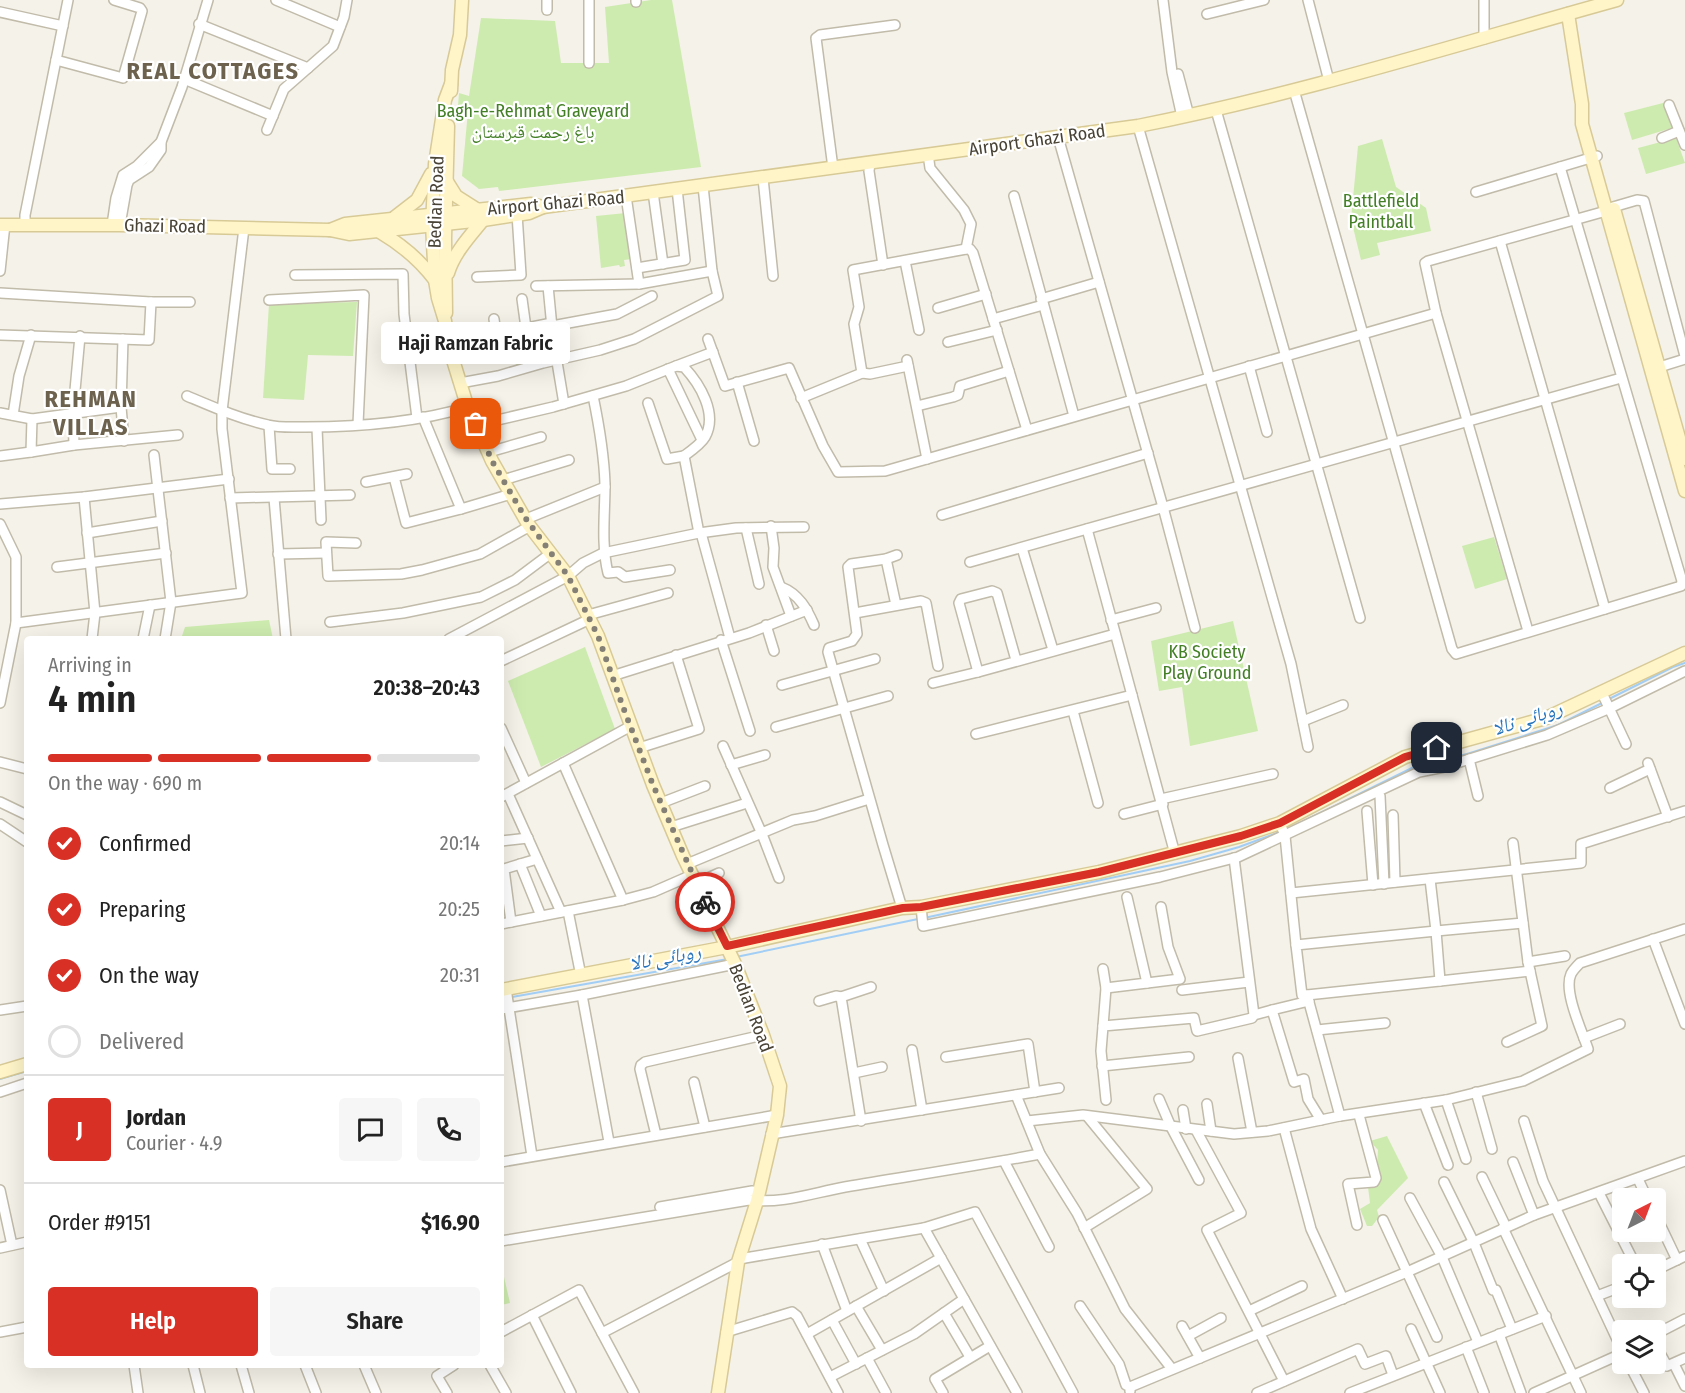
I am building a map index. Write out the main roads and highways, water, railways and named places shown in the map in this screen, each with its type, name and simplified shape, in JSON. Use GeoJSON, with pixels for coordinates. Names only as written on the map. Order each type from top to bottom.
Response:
{"type":"FeatureCollection","features":[{"type":"Feature","properties":{"kind":"main road","name":"Bedian Road"},"geometry":{"type":"LineString","coordinates":[[441,279],[451,84],[460,35],[462,0]]}},
{"type":"Feature","properties":{"kind":"main road","name":"Airport Ghazi Road"},"geometry":{"type":"LineString","coordinates":[[481,215],[531,204],[543,207],[1138,126],[1216,110],[1329,81],[1617,0]]}},
{"type":"Feature","properties":{"kind":"main road"},"geometry":{"type":"LineString","coordinates":[[1568,14],[1582,105],[1582,124],[1610,209],[1685,492]]}},
{"type":"Feature","properties":{"kind":"main road","name":"Bedian Road"},"geometry":{"type":"LineString","coordinates":[[451,84],[445,100],[435,164],[432,220],[449,347],[460,383],[468,407],[503,480],[528,523],[568,576],[598,636],[630,726],[661,803],[731,956],[763,1035],[780,1086],[777,1115],[758,1196],[739,1260],[718,1393]]}},
{"type":"Feature","properties":{"kind":"main road"},"geometry":{"type":"LineString","coordinates":[[394,218],[417,200],[435,164]]}},
{"type":"Feature","properties":{"kind":"main road"},"geometry":{"type":"LineString","coordinates":[[446,179],[456,196],[481,215],[529,213],[543,207]]}},
{"type":"Feature","properties":{"kind":"main road"},"geometry":{"type":"LineString","coordinates":[[380,232],[409,250],[441,279],[481,215]]}},
{"type":"Feature","properties":{"kind":"main road","name":"Ghazi Road"},"geometry":{"type":"LineString","coordinates":[[330,230],[345,224],[394,218],[432,220],[481,215]]}},
{"type":"Feature","properties":{"kind":"main road","name":"Ghazi Road"},"geometry":{"type":"LineString","coordinates":[[2,225],[330,230],[349,234],[380,232],[432,220]]}},
{"type":"Feature","properties":{"kind":"main road"},"geometry":{"type":"LineString","coordinates":[[1654,369],[1685,459]]}},
{"type":"Feature","properties":{"kind":"main road"},"geometry":{"type":"LineString","coordinates":[[505,999],[581,976],[731,956],[903,908],[922,909],[988,903],[1100,881],[1176,854],[1280,824],[1405,757],[1418,764],[1546,718],[1603,695],[1685,653]]}},
{"type":"Feature","properties":{"kind":"main road"},"geometry":{"type":"LineString","coordinates":[[0,1072],[24,1065]]}},
{"type":"Feature","properties":{"kind":"waterway","name":"روہائی نالا"},"geometry":{"type":"LineString","coordinates":[[1609,699],[1685,663]]}},
{"type":"Feature","properties":{"kind":"waterway","name":"روہائی نالا"},"geometry":{"type":"LineString","coordinates":[[1288,829],[1414,767],[1467,754],[1558,725],[1604,702]]}},
{"type":"Feature","properties":{"kind":"waterway","name":"روہائی نالا"},"geometry":{"type":"LineString","coordinates":[[924,918],[1190,861],[1280,832]]}},
{"type":"Feature","properties":{"kind":"waterway","name":"روہائی نالا"},"geometry":{"type":"LineString","coordinates":[[736,957],[918,919]]}},
{"type":"Feature","properties":{"kind":"waterway","name":"روہائی نالا"},"geometry":{"type":"LineString","coordinates":[[512,997],[728,959]]}},
{"type":"Feature","properties":{"kind":"waterway","name":"روہائی نالا"},"geometry":{"type":"LineString","coordinates":[[0,1079],[24,1072]]}},
{"type":"Feature","properties":{"kind":"place","name":"Haji Ramzan Fabric"},"geometry":{"type":"Point","coordinates":[476,424]}},
{"type":"Feature","properties":{"kind":"district","name":"REAL COTTAGES"},"geometry":{"type":"Point","coordinates":[213,71]}},
{"type":"Feature","properties":{"kind":"district","name":"REHMAN VILLAS"},"geometry":{"type":"Point","coordinates":[91,413]}},
{"type":"Feature","properties":{"kind":"park label","name":"Bagh-e-Rehmat Graveyard باغ رحمت قبرستان"},"geometry":{"type":"Point","coordinates":[533,121]}},
{"type":"Feature","properties":{"kind":"park label","name":"Battlefield Paintball"},"geometry":{"type":"Point","coordinates":[1381,211]}},
{"type":"Feature","properties":{"kind":"park label","name":"KB Society Play Ground"},"geometry":{"type":"Point","coordinates":[1207,662]}}]}
